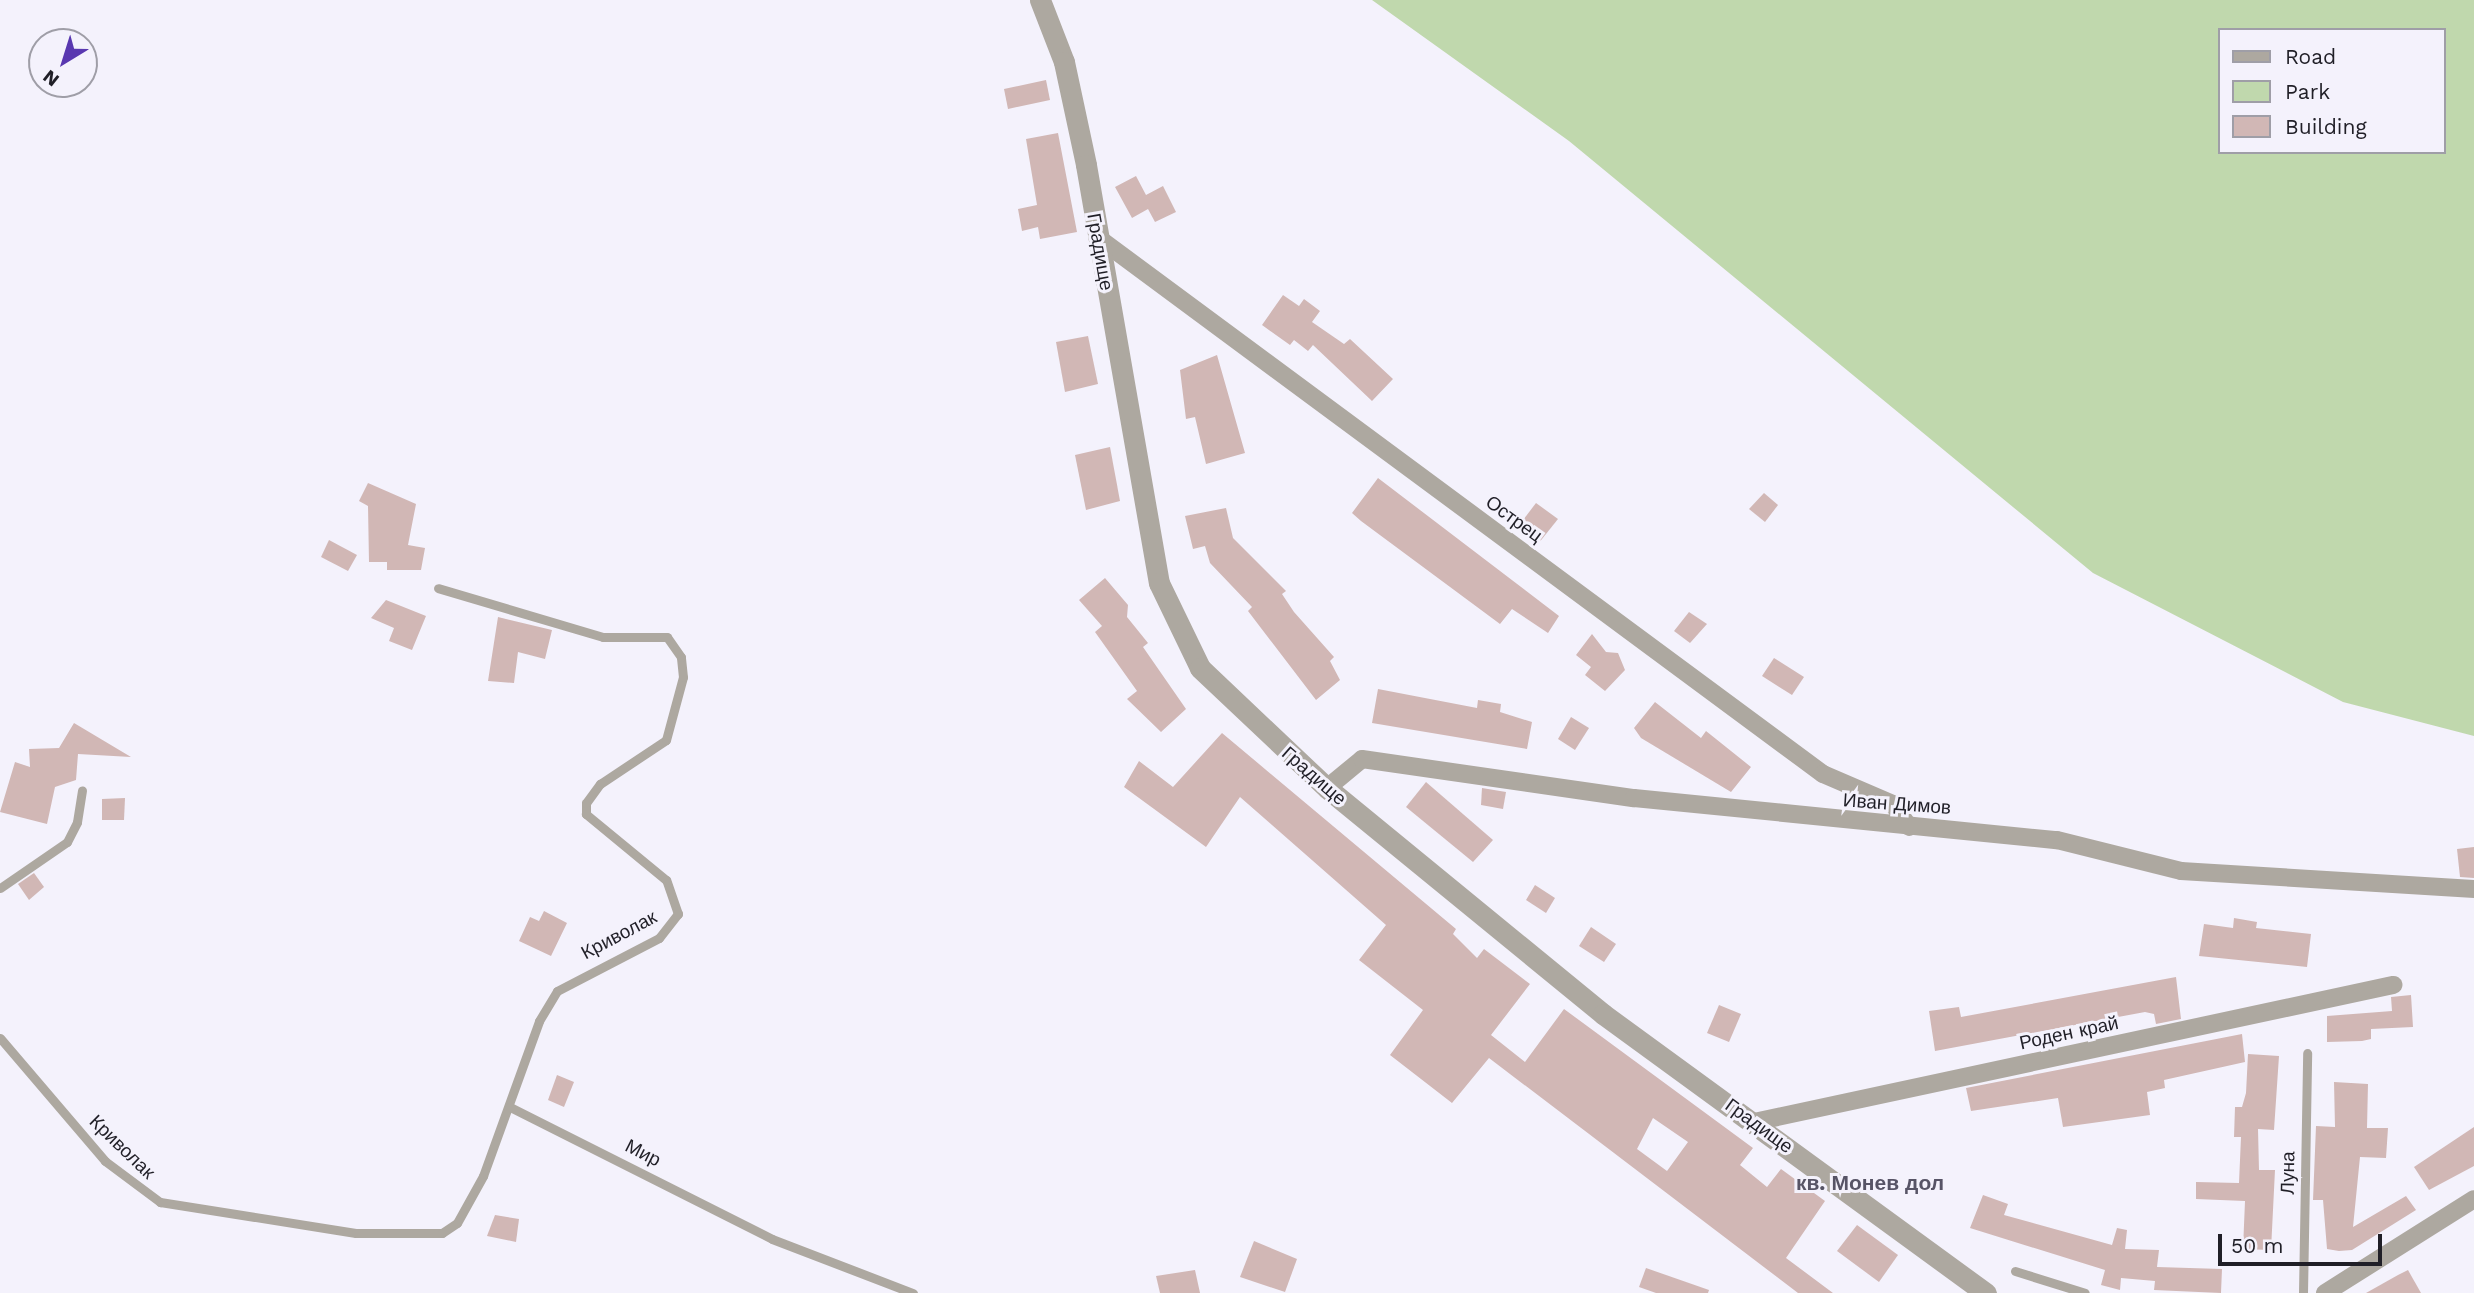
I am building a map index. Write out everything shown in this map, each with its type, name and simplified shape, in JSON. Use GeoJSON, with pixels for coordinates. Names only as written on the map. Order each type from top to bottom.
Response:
{"type":"FeatureCollection","features":[{"type":"Feature","properties":{"kind":"street","name":"Градище"},"geometry":{"type":"LineString","coordinates":[[1040,0],[1064,61],[1159,583],[1175,626],[1199,668],[1327,788],[1603,1014],[1986,1293]]}},
{"type":"Feature","properties":{"kind":"street","name":"Острец"},"geometry":{"type":"LineString","coordinates":[[1097,237],[1823,774],[1893,804],[1909,827]]}},
{"type":"Feature","properties":{"kind":"street","name":"Иван Димов"},"geometry":{"type":"LineString","coordinates":[[1327,788],[1362,759],[1634,798],[2057,840],[2181,871],[2474,889]]}},
{"type":"Feature","properties":{"kind":"street","name":"Роден край"},"geometry":{"type":"LineString","coordinates":[[1754,1122],[2393,985]]}},
{"type":"Feature","properties":{"kind":"street"},"geometry":{"type":"LineString","coordinates":[[2325,1293],[2474,1199]]}},
{"type":"Feature","properties":{"kind":"lane","name":"Криволак"},"geometry":{"type":"LineString","coordinates":[[0,1038],[4,1053],[105,1161],[160,1202],[356,1233],[442,1233],[470,1204],[510,1107],[539,1021],[557,991],[659,938],[678,914],[666,880],[586,814],[586,803],[600,784],[666,740],[678,705],[681,657],[667,636],[603,637],[438,588]]}},
{"type":"Feature","properties":{"kind":"lane"},"geometry":{"type":"LineString","coordinates":[[0,888],[67,842],[77,822],[82,790]]}},
{"type":"Feature","properties":{"kind":"lane","name":"Луна"},"geometry":{"type":"LineString","coordinates":[[2303,1293],[2307,1053]]}},
{"type":"Feature","properties":{"kind":"lane","name":"Мир"},"geometry":{"type":"LineString","coordinates":[[510,1107],[772,1239],[913,1293]]}},
{"type":"Feature","properties":{"kind":"lane"},"geometry":{"type":"LineString","coordinates":[[2015,1271],[2085,1293]]}},
{"type":"Feature","properties":{"kind":"green space"},"geometry":{"type":"Polygon","coordinates":[[[1372,0],[2474,0],[2474,736],[2343,702],[2093,573],[1569,141],[1372,0]]]}},
{"type":"Feature","properties":{"kind":"building"},"geometry":{"type":"Polygon","coordinates":[[[1046,80],[1050,100],[1008,109],[1004,89],[1046,80]]]}},
{"type":"Feature","properties":{"kind":"building"},"geometry":{"type":"Polygon","coordinates":[[[1058,133],[1077,232],[1040,239],[1038,227],[1022,231],[1018,209],[1037,205],[1026,139],[1058,133]]]}},
{"type":"Feature","properties":{"kind":"building"},"geometry":{"type":"Polygon","coordinates":[[[1136,176],[1146,195],[1163,186],[1176,212],[1155,222],[1148,209],[1132,218],[1115,187],[1136,176]]]}},
{"type":"Feature","properties":{"kind":"building"},"geometry":{"type":"Polygon","coordinates":[[[1283,295],[1299,306],[1304,299],[1320,311],[1312,322],[1344,344],[1350,339],[1393,379],[1372,401],[1313,345],[1308,351],[1294,340],[1290,345],[1262,325],[1283,295]]]}},
{"type":"Feature","properties":{"kind":"building"},"geometry":{"type":"Polygon","coordinates":[[[1088,336],[1098,384],[1065,392],[1056,342],[1088,336]]]}},
{"type":"Feature","properties":{"kind":"building"},"geometry":{"type":"Polygon","coordinates":[[[1217,355],[1245,453],[1206,464],[1195,417],[1186,419],[1180,370],[1217,355]]]}},
{"type":"Feature","properties":{"kind":"building"},"geometry":{"type":"Polygon","coordinates":[[[1110,447],[1120,501],[1086,510],[1075,455],[1110,447]]]}},
{"type":"Feature","properties":{"kind":"building"},"geometry":{"type":"Polygon","coordinates":[[[1378,478],[1559,616],[1548,633],[1512,609],[1500,624],[1352,513],[1378,478]]]}},
{"type":"Feature","properties":{"kind":"building"},"geometry":{"type":"Polygon","coordinates":[[[368,483],[416,504],[408,545],[425,548],[421,570],[387,570],[387,562],[369,562],[368,506],[359,501],[368,483]]]}},
{"type":"Feature","properties":{"kind":"building"},"geometry":{"type":"Polygon","coordinates":[[[1764,493],[1778,505],[1765,522],[1749,509],[1764,493]]]}},
{"type":"Feature","properties":{"kind":"building"},"geometry":{"type":"Polygon","coordinates":[[[1536,503],[1558,519],[1538,544],[1517,528],[1536,503]]]}},
{"type":"Feature","properties":{"kind":"building"},"geometry":{"type":"Polygon","coordinates":[[[1226,508],[1233,538],[1286,591],[1282,594],[1294,612],[1334,657],[1330,661],[1340,680],[1316,700],[1248,611],[1252,607],[1210,563],[1205,546],[1193,549],[1185,516],[1226,508]]]}},
{"type":"Feature","properties":{"kind":"building"},"geometry":{"type":"Polygon","coordinates":[[[329,540],[357,555],[348,571],[321,557],[329,540]]]}},
{"type":"Feature","properties":{"kind":"building"},"geometry":{"type":"Polygon","coordinates":[[[1105,578],[1128,605],[1127,617],[1148,643],[1143,647],[1186,709],[1161,732],[1127,699],[1137,691],[1095,632],[1102,626],[1079,600],[1105,578]]]}},
{"type":"Feature","properties":{"kind":"building"},"geometry":{"type":"Polygon","coordinates":[[[386,600],[426,616],[412,650],[389,641],[394,628],[371,618],[386,600]]]}},
{"type":"Feature","properties":{"kind":"building"},"geometry":{"type":"Polygon","coordinates":[[[1689,612],[1707,624],[1690,643],[1674,631],[1689,612]]]}},
{"type":"Feature","properties":{"kind":"building"},"geometry":{"type":"Polygon","coordinates":[[[498,617],[552,630],[545,659],[518,652],[514,683],[488,681],[498,617]]]}},
{"type":"Feature","properties":{"kind":"building"},"geometry":{"type":"Polygon","coordinates":[[[1592,634],[1606,652],[1618,653],[1625,670],[1605,691],[1585,675],[1591,667],[1576,655],[1592,634]]]}},
{"type":"Feature","properties":{"kind":"building"},"geometry":{"type":"Polygon","coordinates":[[[1774,658],[1804,677],[1792,695],[1762,676],[1774,658]]]}},
{"type":"Feature","properties":{"kind":"building"},"geometry":{"type":"Polygon","coordinates":[[[1378,689],[1477,708],[1478,700],[1501,704],[1500,712],[1532,722],[1527,749],[1372,723],[1378,689]]]}},
{"type":"Feature","properties":{"kind":"building"},"geometry":{"type":"Polygon","coordinates":[[[1655,702],[1701,738],[1706,731],[1751,767],[1731,792],[1641,738],[1634,728],[1655,702]]]}},
{"type":"Feature","properties":{"kind":"building"},"geometry":{"type":"Polygon","coordinates":[[[1571,717],[1589,728],[1575,750],[1558,739],[1571,717]]]}},
{"type":"Feature","properties":{"kind":"building"},"geometry":{"type":"Polygon","coordinates":[[[74,723],[131,757],[78,754],[76,780],[55,787],[47,824],[0,812],[15,762],[30,767],[29,749],[59,748],[74,723]]]}},
{"type":"Feature","properties":{"kind":"building"},"geometry":{"type":"Polygon","coordinates":[[[1222,733],[1456,929],[1453,934],[1477,958],[1484,949],[1530,984],[1491,1035],[1525,1062],[1564,1009],[1753,1148],[1740,1165],[1767,1187],[1781,1169],[1825,1201],[1786,1258],[1833,1293],[1798,1293],[1489,1058],[1452,1103],[1390,1055],[1423,1010],[1359,960],[1386,925],[1240,797],[1206,847],[1124,787],[1139,761],[1173,787],[1222,733]],[[1653,1118],[1637,1149],[1667,1171],[1688,1142],[1653,1118]]]}},
{"type":"Feature","properties":{"kind":"building"},"geometry":{"type":"Polygon","coordinates":[[[1426,782],[1493,840],[1473,862],[1406,807],[1426,782]]]}},
{"type":"Feature","properties":{"kind":"building"},"geometry":{"type":"Polygon","coordinates":[[[1482,788],[1506,792],[1503,809],[1481,805],[1482,788]]]}},
{"type":"Feature","properties":{"kind":"building"},"geometry":{"type":"Polygon","coordinates":[[[125,798],[124,820],[102,820],[102,799],[125,798]]]}},
{"type":"Feature","properties":{"kind":"building"},"geometry":{"type":"Polygon","coordinates":[[[2474,847],[2474,878],[2460,877],[2457,849],[2474,847]]]}},
{"type":"Feature","properties":{"kind":"building"},"geometry":{"type":"Polygon","coordinates":[[[34,873],[44,887],[29,900],[18,884],[34,873]]]}},
{"type":"Feature","properties":{"kind":"building"},"geometry":{"type":"Polygon","coordinates":[[[1535,885],[1555,898],[1546,913],[1526,900],[1535,885]]]}},
{"type":"Feature","properties":{"kind":"building"},"geometry":{"type":"Polygon","coordinates":[[[544,911],[567,923],[551,956],[519,941],[530,917],[539,921],[544,911]]]}},
{"type":"Feature","properties":{"kind":"building"},"geometry":{"type":"Polygon","coordinates":[[[2234,918],[2257,922],[2256,928],[2311,934],[2307,967],[2199,956],[2204,924],[2233,928],[2234,918]]]}},
{"type":"Feature","properties":{"kind":"building"},"geometry":{"type":"Polygon","coordinates":[[[1591,927],[1616,944],[1604,962],[1579,946],[1591,927]]]}},
{"type":"Feature","properties":{"kind":"building"},"geometry":{"type":"Polygon","coordinates":[[[2176,977],[2181,1019],[2156,1024],[2154,1014],[2145,1012],[1935,1051],[1929,1011],[1959,1007],[1961,1017],[2176,977]]]}},
{"type":"Feature","properties":{"kind":"building"},"geometry":{"type":"Polygon","coordinates":[[[2411,995],[2413,1027],[2371,1029],[2371,1039],[2327,1042],[2327,1016],[2392,1011],[2391,997],[2411,995]]]}},
{"type":"Feature","properties":{"kind":"building"},"geometry":{"type":"Polygon","coordinates":[[[1719,1005],[1741,1014],[1729,1042],[1707,1033],[1719,1005]]]}},
{"type":"Feature","properties":{"kind":"building"},"geometry":{"type":"Polygon","coordinates":[[[2242,1034],[2245,1062],[2164,1080],[2165,1088],[2147,1092],[2150,1115],[2063,1127],[2058,1098],[1971,1111],[1966,1088],[2242,1034]]]}},
{"type":"Feature","properties":{"kind":"building"},"geometry":{"type":"Polygon","coordinates":[[[2248,1054],[2279,1056],[2274,1130],[2258,1129],[2259,1170],[2275,1170],[2271,1250],[2243,1249],[2245,1201],[2196,1199],[2196,1182],[2239,1183],[2241,1137],[2234,1137],[2235,1107],[2242,1107],[2246,1093],[2248,1054]]]}},
{"type":"Feature","properties":{"kind":"building"},"geometry":{"type":"Polygon","coordinates":[[[557,1075],[574,1082],[564,1107],[548,1100],[557,1075]]]}},
{"type":"Feature","properties":{"kind":"building"},"geometry":{"type":"Polygon","coordinates":[[[2334,1082],[2368,1084],[2367,1128],[2388,1128],[2386,1158],[2360,1157],[2353,1227],[2406,1196],[2416,1210],[2352,1250],[2339,1251],[2327,1249],[2323,1200],[2313,1200],[2316,1126],[2335,1127],[2334,1082]]]}},
{"type":"Feature","properties":{"kind":"building"},"geometry":{"type":"Polygon","coordinates":[[[2474,1127],[2474,1166],[2429,1190],[2414,1167],[2474,1127]]]}},
{"type":"Feature","properties":{"kind":"building"},"geometry":{"type":"Polygon","coordinates":[[[1983,1195],[2008,1204],[2004,1215],[2112,1245],[2117,1228],[2127,1230],[2125,1249],[2159,1250],[2157,1267],[2222,1269],[2221,1293],[2154,1290],[2155,1281],[2121,1278],[2120,1290],[2101,1285],[2105,1270],[1970,1228],[1983,1195]]]}},
{"type":"Feature","properties":{"kind":"building"},"geometry":{"type":"Polygon","coordinates":[[[495,1215],[519,1219],[516,1242],[487,1236],[495,1215]]]}},
{"type":"Feature","properties":{"kind":"building"},"geometry":{"type":"Polygon","coordinates":[[[1857,1225],[1898,1255],[1879,1282],[1837,1251],[1857,1225]]]}},
{"type":"Feature","properties":{"kind":"building"},"geometry":{"type":"Polygon","coordinates":[[[1254,1241],[1297,1259],[1285,1292],[1240,1277],[1254,1241]]]}},
{"type":"Feature","properties":{"kind":"building"},"geometry":{"type":"Polygon","coordinates":[[[1646,1268],[1709,1290],[1708,1293],[1656,1293],[1639,1287],[1646,1268]]]}},
{"type":"Feature","properties":{"kind":"building"},"geometry":{"type":"Polygon","coordinates":[[[1195,1270],[1200,1293],[1160,1293],[1156,1276],[1195,1270]]]}},
{"type":"Feature","properties":{"kind":"building"},"geometry":{"type":"Polygon","coordinates":[[[2408,1270],[2421,1293],[2366,1293],[2398,1275],[2408,1270]]]}},
{"type":"Feature","properties":{"kind":"district","name":"кв. Монев дол"},"geometry":{"type":"Point","coordinates":[1870,1183]}}]}
